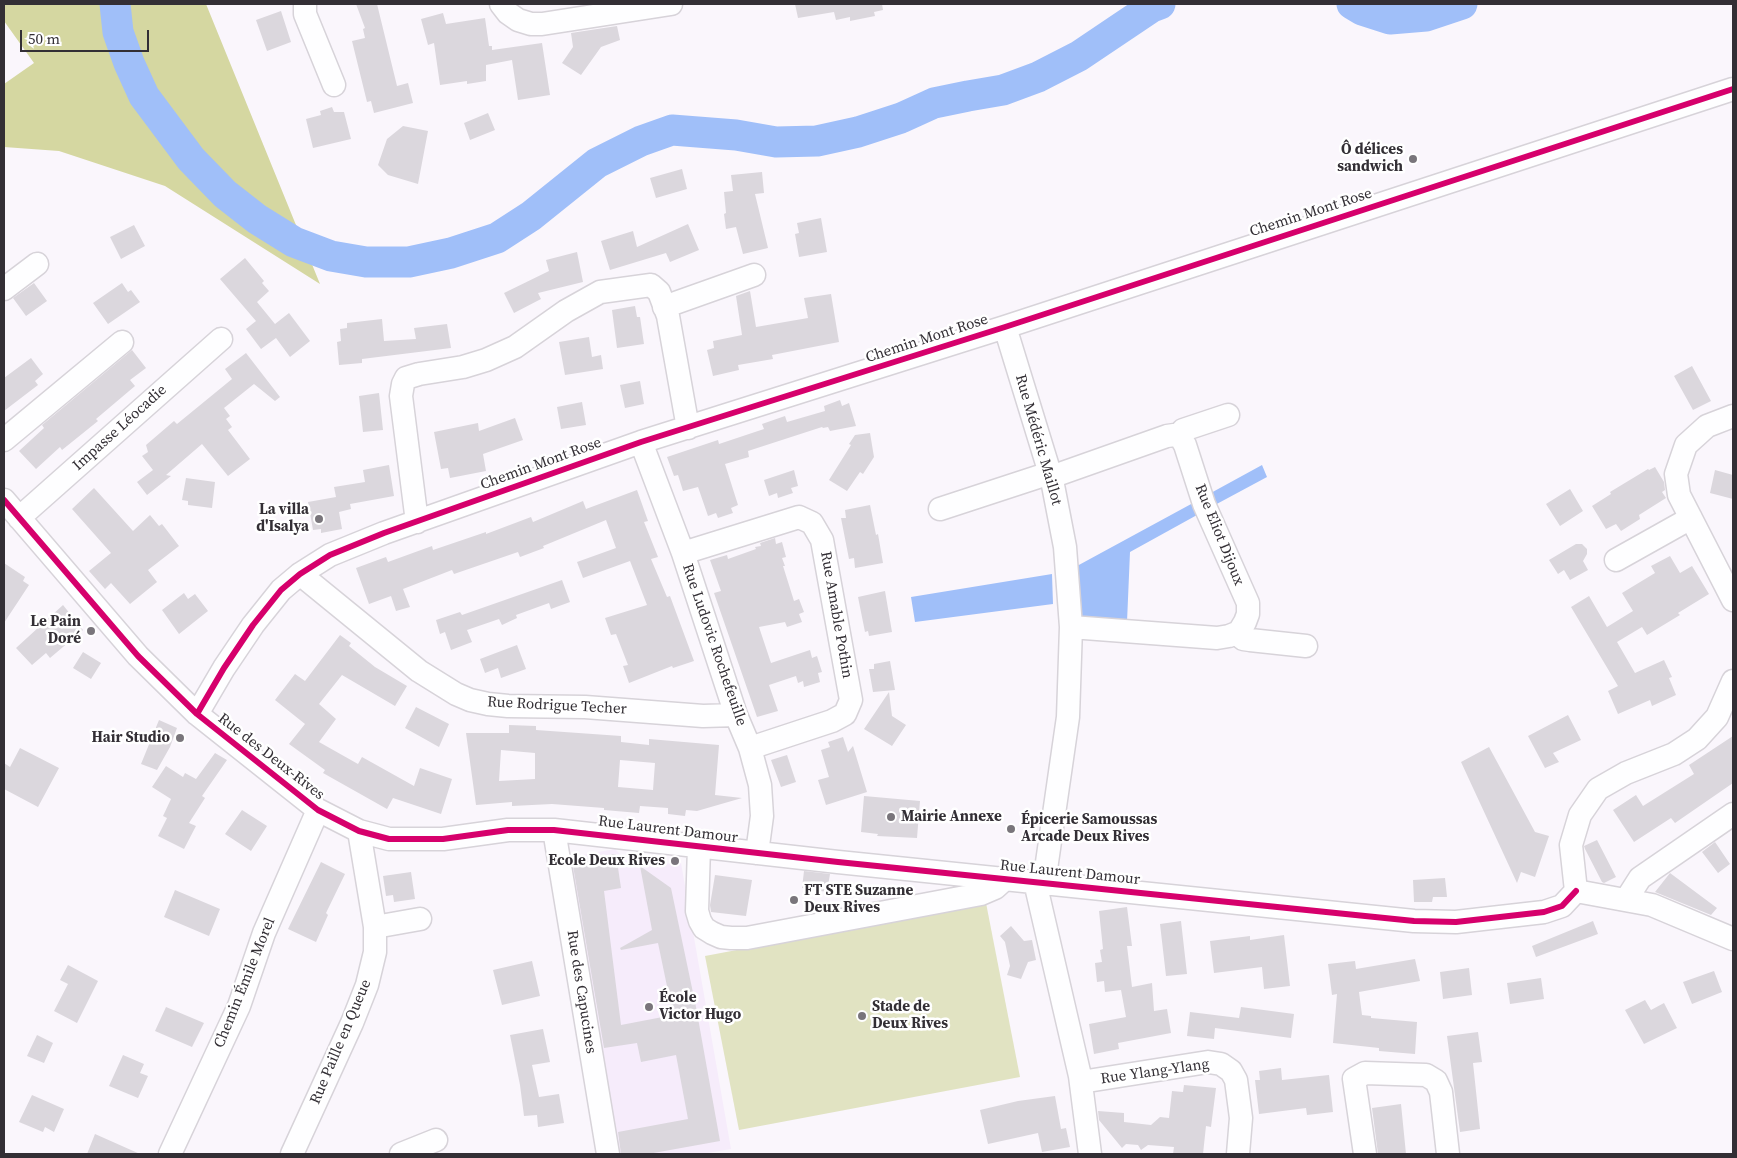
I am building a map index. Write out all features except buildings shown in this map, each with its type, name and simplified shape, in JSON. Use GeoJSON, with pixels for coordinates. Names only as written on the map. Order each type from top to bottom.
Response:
{"type":"FeatureCollection","features":[{"type":"Feature","properties":{"kind":"street"},"geometry":{"type":"LineString","coordinates":[[305,4],[306,14],[334,85]]}},
{"type":"Feature","properties":{"kind":"street"},"geometry":{"type":"LineString","coordinates":[[501,4],[508,13],[518,20],[531,24],[542,24],[671,4]]}},
{"type":"Feature","properties":{"kind":"street","name":"Chemin Mont Rose"},"geometry":{"type":"LineString","coordinates":[[197,714],[224,668],[253,625],[281,590],[300,574],[330,555],[641,442],[1005,327],[1733,89]]}},
{"type":"Feature","properties":{"kind":"street"},"geometry":{"type":"LineString","coordinates":[[4,289],[37,264]]}},
{"type":"Feature","properties":{"kind":"street"},"geometry":{"type":"LineString","coordinates":[[664,307],[754,275]]}},
{"type":"Feature","properties":{"kind":"street"},"geometry":{"type":"LineString","coordinates":[[417,522],[401,396],[406,378],[463,367],[486,360],[514,347],[566,311],[600,292],[651,285],[659,292],[668,316],[688,428]]}},
{"type":"Feature","properties":{"kind":"street","name":"Rue Médéric Maillot"},"geometry":{"type":"LineString","coordinates":[[1005,327],[1050,475],[1065,547],[1071,627],[1068,717],[1039,882]]}},
{"type":"Feature","properties":{"kind":"street","name":"Impasse Léocadie"},"geometry":{"type":"LineString","coordinates":[[19,518],[221,339]]}},
{"type":"Feature","properties":{"kind":"street"},"geometry":{"type":"LineString","coordinates":[[4,440],[122,342]]}},
{"type":"Feature","properties":{"kind":"street"},"geometry":{"type":"LineString","coordinates":[[940,508],[1050,475],[1167,436],[1178,436],[1183,430],[1228,415]]}},
{"type":"Feature","properties":{"kind":"street"},"geometry":{"type":"LineString","coordinates":[[1733,416],[1707,426],[1686,444],[1676,474],[1679,495],[1733,600]]}},
{"type":"Feature","properties":{"kind":"street","name":"Rue Eliot Dijoux"},"geometry":{"type":"LineString","coordinates":[[1178,436],[1185,445],[1204,504],[1248,603],[1248,614],[1245,622],[1236,633]]}},
{"type":"Feature","properties":{"kind":"street","name":"Rue Ludovic Rochefeuille"},"geometry":{"type":"LineString","coordinates":[[641,442],[682,553],[736,715],[750,748],[760,785],[762,816],[757,853]]}},
{"type":"Feature","properties":{"kind":"street","name":"Rue des Deux-Rives"},"geometry":{"type":"LineString","coordinates":[[4,500],[138,656],[197,714],[318,810],[359,831],[389,839],[443,839],[508,830],[554,830]]}},
{"type":"Feature","properties":{"kind":"street","name":"Rue Amable Pothin"},"geometry":{"type":"LineString","coordinates":[[682,553],[799,517],[812,523],[822,540],[851,700],[845,714],[832,721],[750,748]]}},
{"type":"Feature","properties":{"kind":"street"},"geometry":{"type":"LineString","coordinates":[[1616,560],[1691,518]]}},
{"type":"Feature","properties":{"kind":"street","name":"Rue Rodrigue Techer"},"geometry":{"type":"LineString","coordinates":[[300,574],[419,671],[456,694],[470,700],[508,706],[585,706],[703,716],[736,715]]}},
{"type":"Feature","properties":{"kind":"street"},"geometry":{"type":"LineString","coordinates":[[1071,627],[1217,638],[1236,633],[1243,639],[1306,646]]}},
{"type":"Feature","properties":{"kind":"street"},"geometry":{"type":"LineString","coordinates":[[1733,682],[1717,718],[1696,739],[1674,754],[1626,773],[1598,789],[1580,815],[1571,845],[1576,891],[1652,905],[1733,939]]}},
{"type":"Feature","properties":{"kind":"street","name":"Chemin Émile Morel"},"geometry":{"type":"LineString","coordinates":[[170,1154],[239,1006],[264,933],[318,810]]}},
{"type":"Feature","properties":{"kind":"street"},"geometry":{"type":"LineString","coordinates":[[1626,900],[1640,878],[1733,814]]}},
{"type":"Feature","properties":{"kind":"street","name":"Rue Laurent Damour"},"geometry":{"type":"LineString","coordinates":[[554,830],[699,847],[1414,921],[1456,922],[1544,912],[1562,906],[1576,891]]}},
{"type":"Feature","properties":{"kind":"street","name":"Rue des Capucines"},"geometry":{"type":"LineString","coordinates":[[554,830],[608,1154]]}},
{"type":"Feature","properties":{"kind":"street","name":"Rue Paille en Queue"},"geometry":{"type":"LineString","coordinates":[[292,1154],[352,1023],[367,986],[375,952],[374,927],[359,831]]}},
{"type":"Feature","properties":{"kind":"street"},"geometry":{"type":"LineString","coordinates":[[699,847],[697,911],[704,928],[721,937],[748,938],[981,894],[995,888],[1005,879]]}},
{"type":"Feature","properties":{"kind":"street","name":"Rue Ylang-Ylang"},"geometry":{"type":"LineString","coordinates":[[1039,882],[1081,1082],[1090,1154]]}},
{"type":"Feature","properties":{"kind":"street"},"geometry":{"type":"LineString","coordinates":[[374,927],[420,919]]}},
{"type":"Feature","properties":{"kind":"street","name":"Rue Ylang-Ylang"},"geometry":{"type":"LineString","coordinates":[[1081,1082],[1208,1062],[1220,1064],[1231,1071],[1236,1080],[1241,1118],[1238,1154]]}},
{"type":"Feature","properties":{"kind":"street"},"geometry":{"type":"LineString","coordinates":[[1365,1154],[1354,1079],[1365,1073],[1426,1075],[1436,1081],[1441,1092],[1448,1154]]}},
{"type":"Feature","properties":{"kind":"street"},"geometry":{"type":"LineString","coordinates":[[401,1154],[436,1140]]}},
{"type":"Feature","properties":{"kind":"shaded area","name":"École Victor Hugo"},"geometry":{"type":"Polygon","coordinates":[[[615,849],[631,865],[681,863],[731,1149],[702,1154],[620,1154],[565,858],[615,849]]]}},
{"type":"Feature","properties":{"kind":"green space"},"geometry":{"type":"Polygon","coordinates":[[[4,4],[206,4],[320,284],[165,186],[59,151],[4,147],[4,84],[34,63],[4,21],[4,4]]]}},
{"type":"Feature","properties":{"kind":"green space","name":"Stade de Deux Rives"},"geometry":{"type":"Polygon","coordinates":[[[986,903],[1020,1077],[739,1130],[705,956],[986,903]]]}},
{"type":"Feature","properties":{"kind":"water"},"geometry":{"type":"Polygon","coordinates":[[[1262,465],[1267,477],[1213,506],[1209,494],[1262,465]]]}},
{"type":"Feature","properties":{"kind":"water"},"geometry":{"type":"Polygon","coordinates":[[[1193,503],[1197,515],[1130,552],[1127,622],[1085,620],[1081,614],[1077,566],[1193,503]]]}},
{"type":"Feature","properties":{"kind":"water"},"geometry":{"type":"Polygon","coordinates":[[[1052,574],[1053,604],[915,622],[911,597],[1052,574]]]}},
{"type":"Feature","properties":{"kind":"waterway"},"geometry":{"type":"LineString","coordinates":[[115,4],[118,32],[144,96],[191,159],[225,194],[257,219],[294,242],[331,256],[366,262],[409,262],[451,253],[497,238],[531,216],[597,163],[641,141],[672,130],[736,135],[776,142],[817,141],[858,132],[901,118],[934,103],[1003,90],[1038,77],[1079,56],[1152,7],[1160,4]]}},
{"type":"Feature","properties":{"kind":"waterway"},"geometry":{"type":"LineString","coordinates":[[1352,4],[1362,10],[1390,19],[1426,16],[1462,4]]}},
{"type":"Feature","properties":{"kind":"cycle path"},"geometry":{"type":"LineString","coordinates":[[197,714],[224,668],[253,625],[281,590],[300,574],[330,555],[384,533],[641,442],[1005,327],[1733,89]]}},
{"type":"Feature","properties":{"kind":"cycle path"},"geometry":{"type":"LineString","coordinates":[[4,500],[138,656],[197,714],[318,810],[359,831],[389,839],[443,839],[508,830],[554,830],[838,862],[1414,921],[1456,922],[1544,912],[1562,906],[1576,891]]}},
{"type":"Feature","properties":{"kind":"place","name":"Ô délices sandwich"},"geometry":{"type":"Point","coordinates":[1413,159]}},
{"type":"Feature","properties":{"kind":"place","name":"La villa d'Isalya"},"geometry":{"type":"Point","coordinates":[319,519]}},
{"type":"Feature","properties":{"kind":"place","name":"Le Pain Doré"},"geometry":{"type":"Point","coordinates":[91,631]}},
{"type":"Feature","properties":{"kind":"place","name":"Hair Studio"},"geometry":{"type":"Point","coordinates":[180,738]}},
{"type":"Feature","properties":{"kind":"place","name":"Mairie Annexe"},"geometry":{"type":"Point","coordinates":[891,817]}},
{"type":"Feature","properties":{"kind":"place","name":"Épicerie Samoussas Arcade Deux Rives"},"geometry":{"type":"Point","coordinates":[1011,829]}},
{"type":"Feature","properties":{"kind":"place","name":"Ecole Deux Rives"},"geometry":{"type":"Point","coordinates":[675,861]}},
{"type":"Feature","properties":{"kind":"place","name":"FT STE Suzanne Deux Rives"},"geometry":{"type":"Point","coordinates":[794,900]}},
{"type":"Feature","properties":{"kind":"place","name":"École Victor Hugo"},"geometry":{"type":"Point","coordinates":[649,1007]}},
{"type":"Feature","properties":{"kind":"place","name":"Stade de Deux Rives"},"geometry":{"type":"Point","coordinates":[862,1016]}}]}
